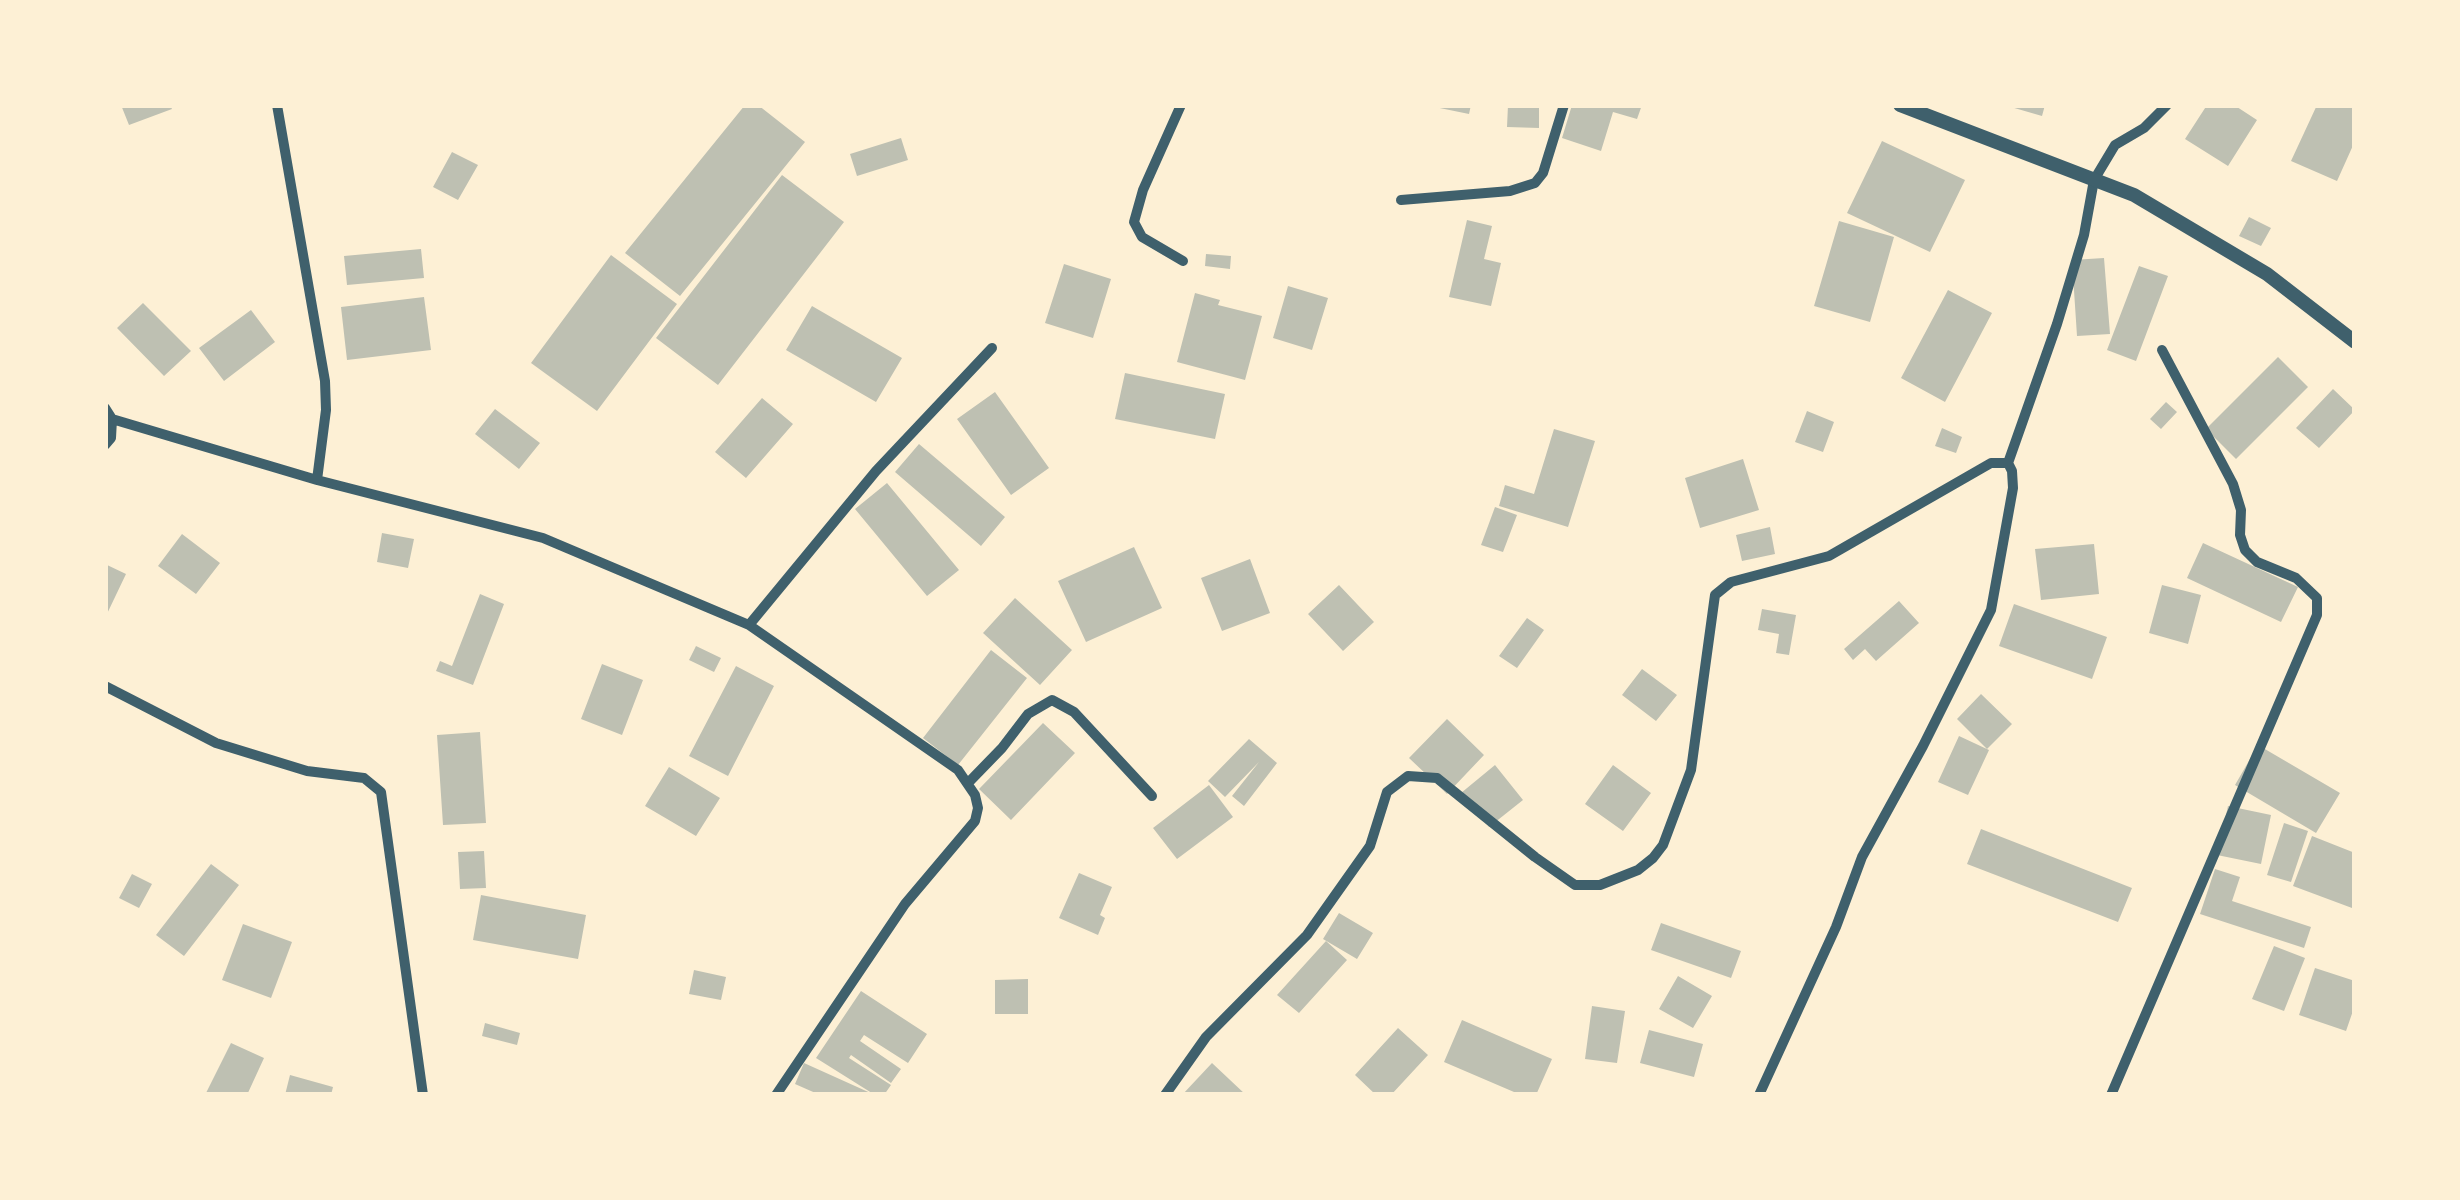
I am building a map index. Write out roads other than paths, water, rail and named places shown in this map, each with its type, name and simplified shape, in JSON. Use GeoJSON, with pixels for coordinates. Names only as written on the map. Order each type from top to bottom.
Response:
{"type":"FeatureCollection","features":[{"type":"Feature","properties":{"kind":"street"},"geometry":{"type":"LineString","coordinates":[[277,105],[325,380],[326,410],[317,480]]}},
{"type":"Feature","properties":{"kind":"street"},"geometry":{"type":"LineString","coordinates":[[1182,105],[1143,190],[1134,222],[1142,237],[1183,260]]}},
{"type":"Feature","properties":{"kind":"street"},"geometry":{"type":"LineString","coordinates":[[1401,200],[1510,191],[1535,183],[1543,173],[1564,105]]}},
{"type":"Feature","properties":{"kind":"street"},"geometry":{"type":"LineString","coordinates":[[1900,105],[1930,110],[2134,195],[2267,274],[2355,342]]}},
{"type":"Feature","properties":{"kind":"street"},"geometry":{"type":"LineString","coordinates":[[1760,1095],[1836,926],[1862,857],[1924,746],[1991,610],[2013,488],[2008,463],[2078,253],[2094,180],[2116,145],[2144,128],[2167,105]]}},
{"type":"Feature","properties":{"kind":"street"},"geometry":{"type":"LineString","coordinates":[[749,624],[876,471],[992,348]]}},
{"type":"Feature","properties":{"kind":"street"},"geometry":{"type":"LineString","coordinates":[[2111,1095],[2317,615],[2318,598],[2296,578],[2257,562],[2244,550],[2240,535],[2242,510],[2233,484],[2162,350]]}},
{"type":"Feature","properties":{"kind":"street"},"geometry":{"type":"LineString","coordinates":[[105,445],[111,438],[108,414],[317,480],[544,538],[749,624],[958,770],[969,782],[978,808],[975,821],[906,904],[776,1095]]}},
{"type":"Feature","properties":{"kind":"street"},"geometry":{"type":"LineString","coordinates":[[1170,1093],[1206,1038],[1307,935],[1370,846],[1388,792],[1408,776],[1437,778],[1575,885],[1600,885],[1638,870],[1663,845],[1690,770],[1716,594],[1730,582],[1830,556],[1992,463],[2008,463]]}},
{"type":"Feature","properties":{"kind":"street"},"geometry":{"type":"LineString","coordinates":[[105,686],[216,743],[306,770],[364,778],[381,792],[423,1095]]}},
{"type":"Feature","properties":{"kind":"street"},"geometry":{"type":"LineString","coordinates":[[969,782],[1028,714],[1052,700],[1074,712],[1152,796]]}}]}
